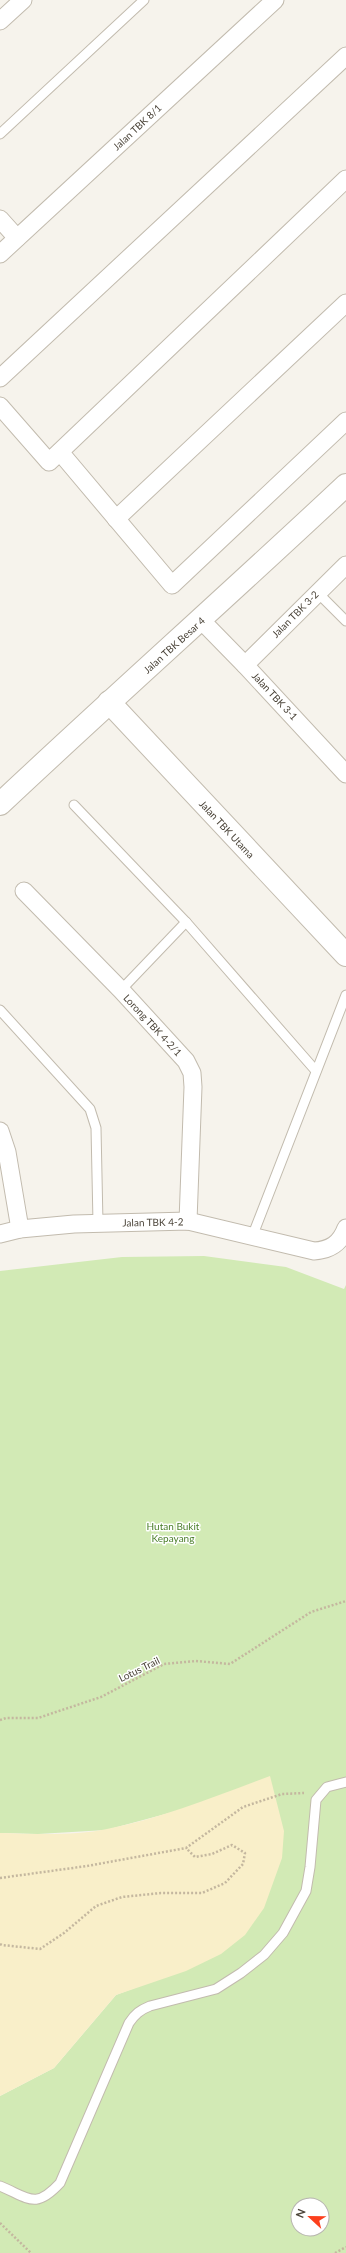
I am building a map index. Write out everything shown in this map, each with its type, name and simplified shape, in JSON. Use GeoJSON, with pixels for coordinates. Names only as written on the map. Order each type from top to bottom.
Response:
{"type":"FeatureCollection","features":[{"type":"Feature","properties":{"kind":"street"},"geometry":{"type":"LineString","coordinates":[[0,22],[23,0]]}},
{"type":"Feature","properties":{"kind":"street","name":"Jalan TBK 8/1"},"geometry":{"type":"LineString","coordinates":[[0,254],[275,0]]}},
{"type":"Feature","properties":{"kind":"street"},"geometry":{"type":"LineString","coordinates":[[0,378],[346,56]]}},
{"type":"Feature","properties":{"kind":"street"},"geometry":{"type":"LineString","coordinates":[[0,406],[49,462],[346,179]]}},
{"type":"Feature","properties":{"kind":"street"},"geometry":{"type":"LineString","coordinates":[[0,219],[17,238]]}},
{"type":"Feature","properties":{"kind":"street"},"geometry":{"type":"LineString","coordinates":[[116,519],[346,303]]}},
{"type":"Feature","properties":{"kind":"street"},"geometry":{"type":"LineString","coordinates":[[60,452],[172,586],[346,421]]}},
{"type":"Feature","properties":{"kind":"street","name":"Jalan TBK Besar 4"},"geometry":{"type":"LineString","coordinates":[[0,804],[346,485]]}},
{"type":"Feature","properties":{"kind":"street","name":"Jalan TBK 3-2"},"geometry":{"type":"LineString","coordinates":[[246,665],[317,592],[346,565]]}},
{"type":"Feature","properties":{"kind":"street","name":"Jalan TBK 3-1"},"geometry":{"type":"LineString","coordinates":[[201,620],[246,665],[346,774]]}},
{"type":"Feature","properties":{"kind":"street","name":"Jalan TBK Utama"},"geometry":{"type":"LineString","coordinates":[[109,702],[346,955]]}},
{"type":"Feature","properties":{"kind":"street","name":"Lorong TBK 4-2/1"},"geometry":{"type":"LineString","coordinates":[[24,891],[121,990],[186,1061],[192,1073],[193,1087],[188,1221]]}},
{"type":"Feature","properties":{"kind":"street"},"geometry":{"type":"LineString","coordinates":[[0,1131],[7,1152],[20,1229]]}},
{"type":"Feature","properties":{"kind":"street","name":"Jalan TBK 4-2"},"geometry":{"type":"LineString","coordinates":[[0,1234],[20,1229],[98,1223],[188,1221],[314,1251],[327,1250],[335,1245],[346,1228]]}},
{"type":"Feature","properties":{"kind":"lane"},"geometry":{"type":"LineString","coordinates":[[0,134],[144,0]]}},
{"type":"Feature","properties":{"kind":"lane"},"geometry":{"type":"LineString","coordinates":[[317,592],[346,621]]}},
{"type":"Feature","properties":{"kind":"lane"},"geometry":{"type":"LineString","coordinates":[[74,805],[186,922],[316,1071]]}},
{"type":"Feature","properties":{"kind":"lane"},"geometry":{"type":"LineString","coordinates":[[121,990],[186,922]]}},
{"type":"Feature","properties":{"kind":"lane"},"geometry":{"type":"LineString","coordinates":[[252,1237],[346,995]]}},
{"type":"Feature","properties":{"kind":"lane"},"geometry":{"type":"LineString","coordinates":[[0,1010],[90,1109],[96,1128],[98,1223]]}},
{"type":"Feature","properties":{"kind":"lane"},"geometry":{"type":"LineString","coordinates":[[0,2186],[35,2200],[44,2198],[60,2183],[129,2023],[135,2015],[142,2009],[150,2006],[216,1989],[241,1973],[264,1955],[282,1933],[306,1891],[310,1867],[314,1808],[320,1793],[328,1787],[346,1782]]}},
{"type":"Feature","properties":{"kind":"path","name":"Lotus Trail"},"geometry":{"type":"LineString","coordinates":[[0,1720],[6,1718],[38,1718],[101,1697],[164,1664],[196,1661],[230,1664],[311,1612],[346,1601]]}},
{"type":"Feature","properties":{"kind":"path"},"geometry":{"type":"LineString","coordinates":[[0,1878],[87,1866],[186,1848],[243,1808],[282,1794],[320,1793]]}},
{"type":"Feature","properties":{"kind":"path"},"geometry":{"type":"LineString","coordinates":[[1,1945],[40,1949],[64,1933],[96,1906],[122,1897],[161,1893],[202,1893],[225,1883],[243,1864],[245,1853],[232,1845],[212,1854],[195,1857],[186,1848]]}},
{"type":"Feature","properties":{"kind":"path"},"geometry":{"type":"LineString","coordinates":[[0,2223],[31,2253]]}},
{"type":"Feature","properties":{"kind":"path"},"geometry":{"type":"LineString","coordinates":[[335,2253],[346,2247]]}},
{"type":"Feature","properties":{"kind":"green space","name":"Hutan Bukit Kepayang"},"geometry":{"type":"Polygon","coordinates":[[[204,1256],[286,1267],[344,1289],[346,1285],[346,2253],[0,2253],[0,2096],[54,2068],[116,1995],[148,1983],[173,1812],[106,1830],[38,1834],[0,1833],[0,1271],[122,1257],[204,1256]]]}},
{"type":"Feature","properties":{"kind":"sand"},"geometry":{"type":"Polygon","coordinates":[[[270,1776],[284,1831],[282,1858],[264,1908],[245,1935],[221,1954],[186,1971],[116,1995],[54,2068],[0,2096],[0,1833],[68,1834],[107,1829],[169,1813],[270,1776]]]}}]}
